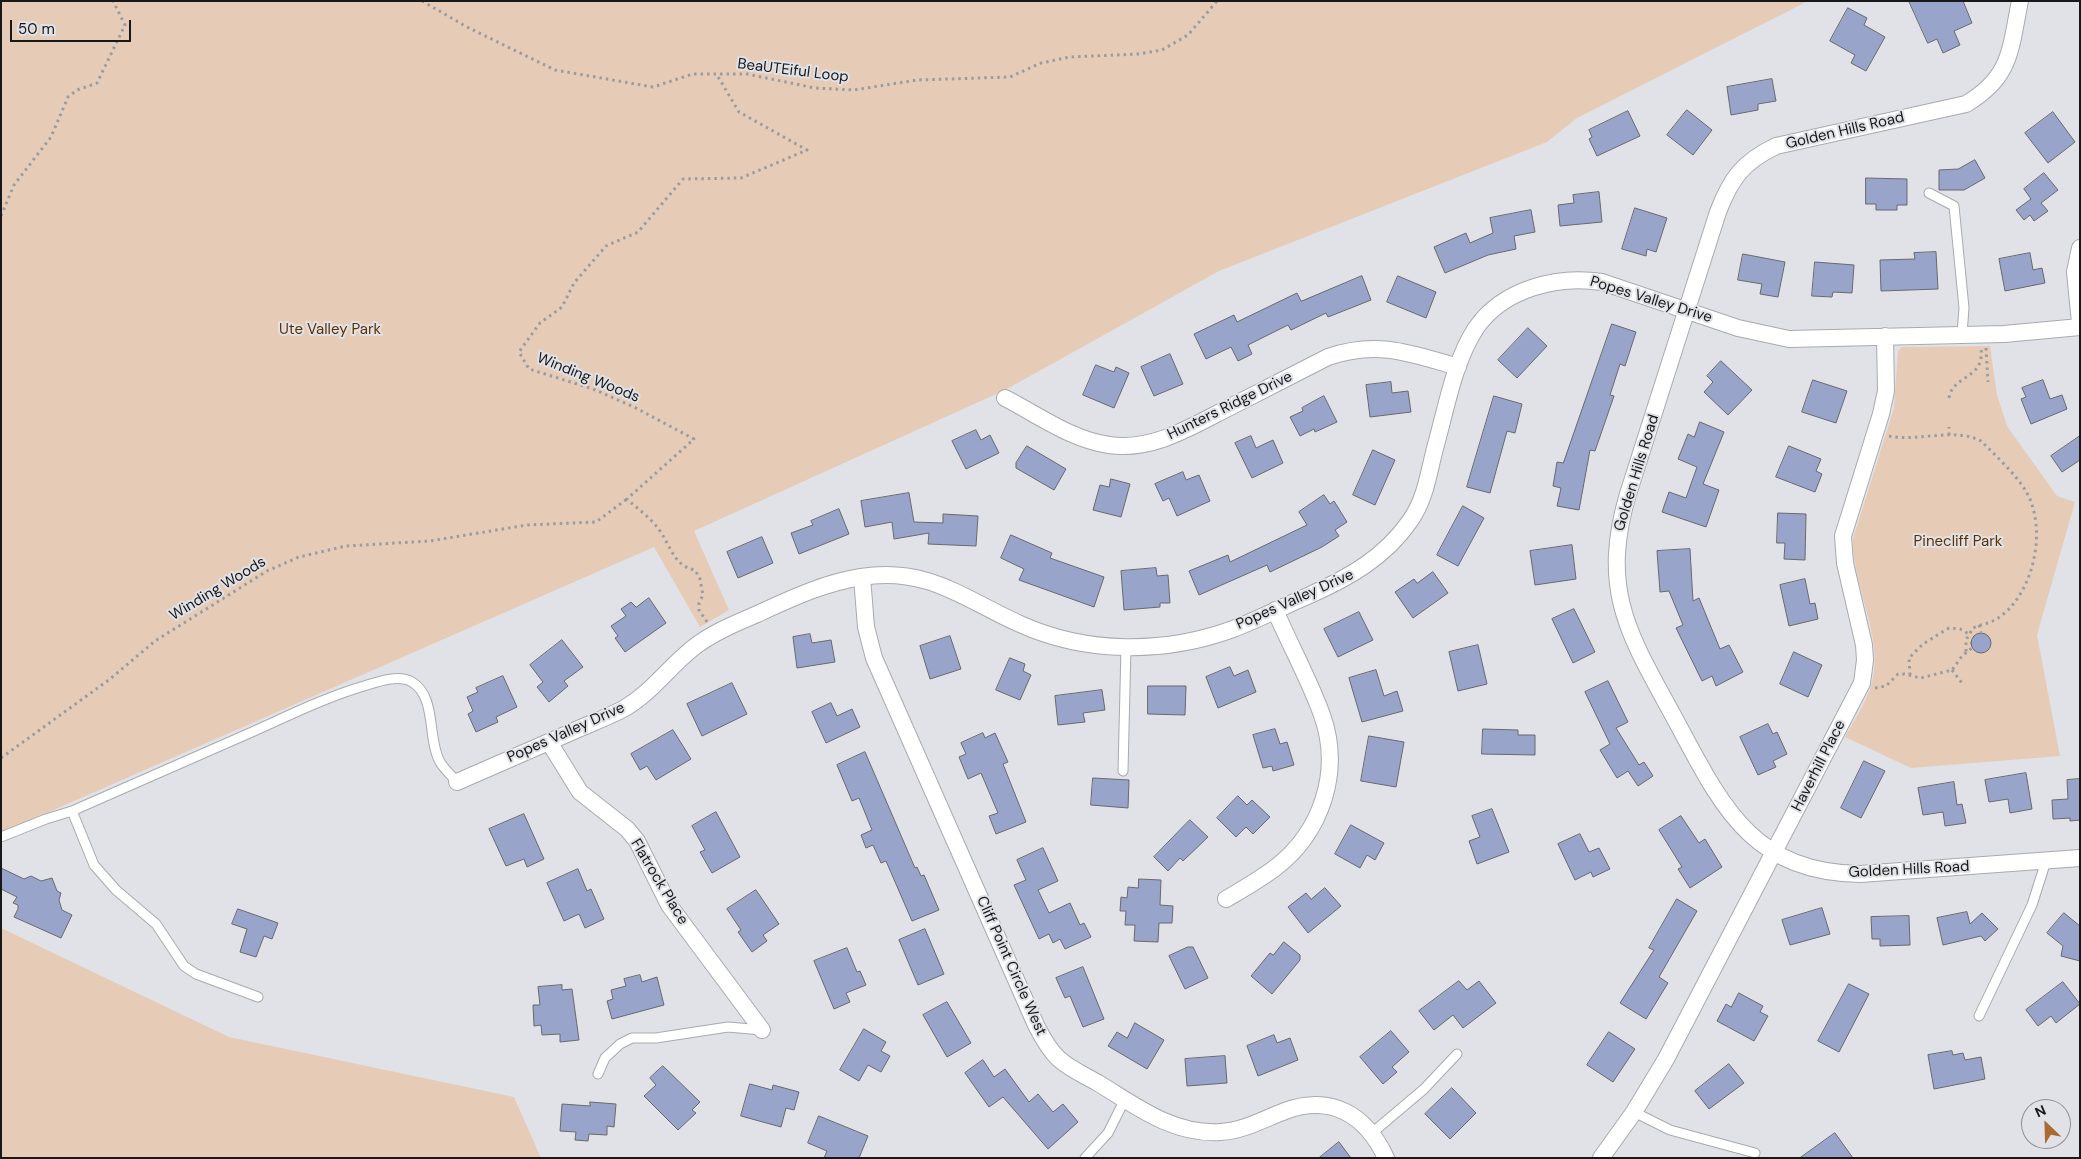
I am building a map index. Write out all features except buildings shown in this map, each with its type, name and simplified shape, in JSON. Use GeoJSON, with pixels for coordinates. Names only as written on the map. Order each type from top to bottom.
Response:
{"type":"FeatureCollection","features":[{"type":"Feature","properties":{"kind":"street","name":"Golden Hills Road"},"geometry":{"type":"LineString","coordinates":[[2020,1],[2008,58],[1992,85],[1981,95],[1966,104],[1776,146],[1759,154],[1734,177],[1723,198],[1620,520],[1616,560],[1618,592],[1625,620],[1636,645],[1715,793],[1740,826],[1775,852],[1797,864],[1834,874],[1860,874],[2080,858]]}},
{"type":"Feature","properties":{"kind":"street"},"geometry":{"type":"LineString","coordinates":[[2080,248],[2075,272],[2080,323]]}},
{"type":"Feature","properties":{"kind":"street","name":"Popes Valley Drive"},"geometry":{"type":"LineString","coordinates":[[458,782],[622,709],[654,687],[678,660],[714,633],[811,590],[862,577],[886,576],[927,581],[962,594],[1021,625],[1062,639],[1126,647],[1156,646],[1204,638],[1232,629],[1357,573],[1390,546],[1412,519],[1427,483],[1458,367],[1477,328],[1487,315],[1515,295],[1547,284],[1586,280],[1602,282],[1763,335],[1789,339],[2004,334],[2080,327]]}},
{"type":"Feature","properties":{"kind":"street","name":"Haverhill Place"},"geometry":{"type":"LineString","coordinates":[[1601,1158],[1634,1112],[1666,1058],[1862,683],[1865,660],[1864,645],[1845,563],[1843,536],[1882,414],[1886,391],[1885,336]]}},
{"type":"Feature","properties":{"kind":"street","name":"Hunters Ridge Drive"},"geometry":{"type":"LineString","coordinates":[[1006,398],[1075,435],[1092,442],[1124,447],[1142,445],[1175,434],[1328,358],[1344,352],[1361,348],[1393,349],[1458,367]]}},
{"type":"Feature","properties":{"kind":"street","name":"Cliff Point Circle West"},"geometry":{"type":"LineString","coordinates":[[862,577],[866,627],[874,658],[1036,1025],[1047,1045],[1060,1060],[1167,1123],[1193,1131],[1221,1132],[1243,1128],[1305,1106],[1324,1105],[1342,1109],[1358,1118],[1372,1133],[1386,1158]]}},
{"type":"Feature","properties":{"kind":"street"},"geometry":{"type":"LineString","coordinates":[[1226,899],[1276,867],[1294,849],[1314,823],[1323,805],[1327,788],[1329,752],[1322,714],[1275,610]]}},
{"type":"Feature","properties":{"kind":"street","name":"Flatrock Place"},"geometry":{"type":"LineString","coordinates":[[549,742],[580,792],[627,830],[637,841],[669,905],[762,1030]]}},
{"type":"Feature","properties":{"kind":"lane"},"geometry":{"type":"LineString","coordinates":[[1929,193],[1954,206],[1964,308],[1962,334]]}},
{"type":"Feature","properties":{"kind":"lane"},"geometry":{"type":"LineString","coordinates":[[1123,770],[1126,647]]}},
{"type":"Feature","properties":{"kind":"lane"},"geometry":{"type":"LineString","coordinates":[[1,837],[72,811],[274,722],[362,686],[400,679],[411,682],[421,690],[440,762],[458,782]]}},
{"type":"Feature","properties":{"kind":"lane"},"geometry":{"type":"LineString","coordinates":[[72,811],[94,865],[116,890],[156,924],[184,966],[196,974],[258,997]]}},
{"type":"Feature","properties":{"kind":"lane"},"geometry":{"type":"LineString","coordinates":[[1979,1016],[2032,905],[2046,861]]}},
{"type":"Feature","properties":{"kind":"lane"},"geometry":{"type":"LineString","coordinates":[[598,1074],[605,1058],[620,1044],[632,1038],[656,1038],[728,1027],[762,1030]]}},
{"type":"Feature","properties":{"kind":"lane"},"geometry":{"type":"LineString","coordinates":[[1372,1133],[1424,1089],[1457,1054]]}},
{"type":"Feature","properties":{"kind":"lane"},"geometry":{"type":"LineString","coordinates":[[1085,1158],[1108,1134],[1126,1100]]}},
{"type":"Feature","properties":{"kind":"lane"},"geometry":{"type":"LineString","coordinates":[[1634,1112],[1670,1130],[1755,1153]]}},
{"type":"Feature","properties":{"kind":"path"},"geometry":{"type":"LineString","coordinates":[[1,216],[14,185],[51,137],[68,97],[78,90],[97,83],[124,26],[113,1]]}},
{"type":"Feature","properties":{"kind":"path","name":"BeaUTEiful Loop"},"geometry":{"type":"LineString","coordinates":[[422,1],[467,27],[555,70],[653,87],[693,74],[747,74],[815,88],[854,90],[917,80],[1010,77],[1041,63],[1070,56],[1138,54],[1162,50],[1188,35],[1217,1]]}},
{"type":"Feature","properties":{"kind":"path","name":"Winding Woods"},"geometry":{"type":"LineString","coordinates":[[1,758],[110,679],[155,641],[275,567],[299,557],[346,546],[430,541],[527,525],[596,522],[626,499],[694,440],[634,407],[593,389],[529,369],[519,352],[540,323],[562,307],[574,283],[606,246],[638,232],[683,179],[741,178],[807,150],[739,112],[717,75]]}},
{"type":"Feature","properties":{"kind":"path"},"geometry":{"type":"LineString","coordinates":[[1972,348],[1994,347]]}},
{"type":"Feature","properties":{"kind":"path"},"geometry":{"type":"LineString","coordinates":[[1949,398],[1953,386],[1977,370],[1980,364],[1981,348]]}},
{"type":"Feature","properties":{"kind":"path"},"geometry":{"type":"LineString","coordinates":[[1986,348],[1988,382]]}},
{"type":"Feature","properties":{"kind":"path"},"geometry":{"type":"LineString","coordinates":[[1949,427],[1949,436]]}},
{"type":"Feature","properties":{"kind":"path"},"geometry":{"type":"LineString","coordinates":[[1886,444],[1891,429]]}},
{"type":"Feature","properties":{"kind":"path"},"geometry":{"type":"LineString","coordinates":[[1888,436],[1904,439],[1949,436],[1974,437],[1981,441],[2027,493],[2034,509],[2036,522],[2034,553],[2018,596],[2001,616],[1992,622],[1973,628],[1969,634],[1966,652]]}},
{"type":"Feature","properties":{"kind":"path"},"geometry":{"type":"LineString","coordinates":[[626,499],[660,531],[677,561],[686,568],[695,570],[700,579],[703,594],[699,603],[699,610],[714,633]]}},
{"type":"Feature","properties":{"kind":"path"},"geometry":{"type":"LineString","coordinates":[[1979,626],[1981,632]]}},
{"type":"Feature","properties":{"kind":"path"},"geometry":{"type":"LineString","coordinates":[[1910,676],[1909,658],[1923,644],[1949,628],[1960,629],[1969,634]]}},
{"type":"Feature","properties":{"kind":"path"},"geometry":{"type":"LineString","coordinates":[[1873,687],[1886,686],[1898,674],[1921,678],[1952,670],[1966,652],[1972,648]]}},
{"type":"Feature","properties":{"kind":"path"},"geometry":{"type":"LineString","coordinates":[[1952,670],[1962,683]]}},
{"type":"Feature","properties":{"kind":"path"},"geometry":{"type":"LineString","coordinates":[[1870,694],[1875,680]]}},
{"type":"Feature","properties":{"kind":"green space","name":"Ute Valley Park"},"geometry":{"type":"Polygon","coordinates":[[[1,1],[1808,1],[1577,118],[1547,142],[1219,271],[1005,390],[694,531],[729,610],[700,627],[654,547],[1,833],[1,1]]]}},
{"type":"Feature","properties":{"kind":"green space","name":"Pinecliff Park"},"geometry":{"type":"Polygon","coordinates":[[[1990,346],[1997,395],[2007,426],[2057,496],[2075,502],[2037,635],[2060,756],[1911,768],[1845,737],[1867,697],[1875,665],[1871,629],[1857,575],[1853,539],[1894,408],[1898,351],[1902,347],[1990,346]]]}},
{"type":"Feature","properties":{"kind":"green space"},"geometry":{"type":"Polygon","coordinates":[[[1,928],[229,1037],[514,1097],[541,1158],[1,1158],[1,928]]]}}]}
